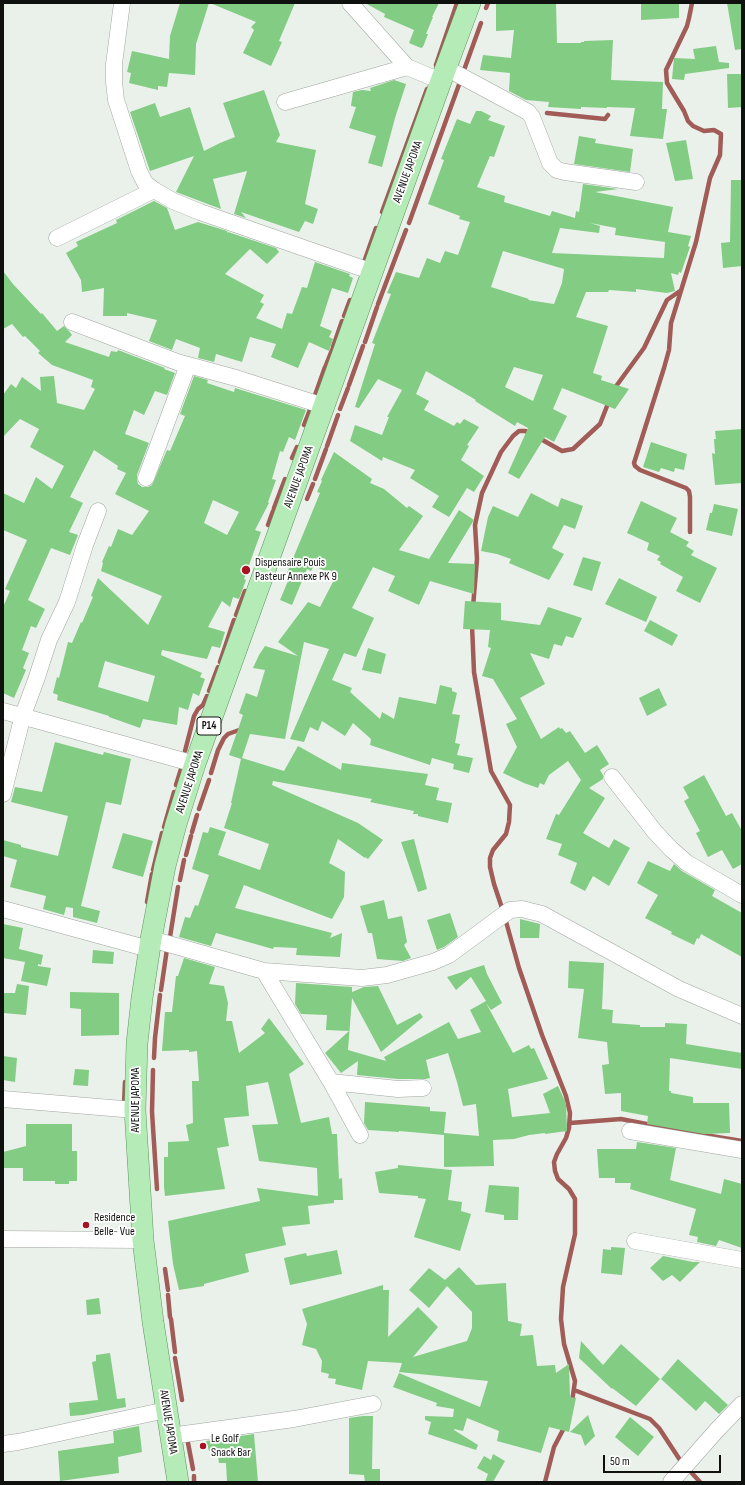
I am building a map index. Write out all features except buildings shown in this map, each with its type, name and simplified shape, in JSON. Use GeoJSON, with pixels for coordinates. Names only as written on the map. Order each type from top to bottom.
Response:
{"type":"FeatureCollection","features":[{"type":"Feature","properties":{"kind":"main road","name":"AVENUE JAPOMA"},"geometry":{"type":"LineString","coordinates":[[178,1482],[166,1410],[143,1240],[135,1110],[137,1044],[142,998],[164,866],[195,764],[443,74],[470,3]]}},
{"type":"Feature","properties":{"kind":"street"},"geometry":{"type":"LineString","coordinates":[[122,3],[114,64],[116,100],[139,171],[146,183],[154,190],[173,201],[200,212],[373,272]]}},
{"type":"Feature","properties":{"kind":"street"},"geometry":{"type":"LineString","coordinates":[[350,3],[407,67]]}},
{"type":"Feature","properties":{"kind":"street"},"geometry":{"type":"LineString","coordinates":[[285,102],[407,67],[443,74],[528,112],[532,117],[550,163],[557,170],[636,182]]}},
{"type":"Feature","properties":{"kind":"street"},"geometry":{"type":"LineString","coordinates":[[57,238],[154,190]]}},
{"type":"Feature","properties":{"kind":"street"},"geometry":{"type":"LineString","coordinates":[[72,322],[188,365],[236,378],[324,406]]}},
{"type":"Feature","properties":{"kind":"street"},"geometry":{"type":"LineString","coordinates":[[146,478],[188,365]]}},
{"type":"Feature","properties":{"kind":"street"},"geometry":{"type":"LineString","coordinates":[[3,794],[23,715],[49,640],[67,602],[85,545],[98,511]]}},
{"type":"Feature","properties":{"kind":"street"},"geometry":{"type":"LineString","coordinates":[[3,711],[23,715],[195,764]]}},
{"type":"Feature","properties":{"kind":"street"},"geometry":{"type":"LineString","coordinates":[[612,777],[671,849],[687,863],[742,895]]}},
{"type":"Feature","properties":{"kind":"street"},"geometry":{"type":"LineString","coordinates":[[3,909],[264,971],[362,978],[387,975],[433,962],[449,955],[510,910],[522,909],[542,914],[679,988],[742,1016]]}},
{"type":"Feature","properties":{"kind":"street"},"geometry":{"type":"LineString","coordinates":[[264,971],[332,1082],[360,1135]]}},
{"type":"Feature","properties":{"kind":"street"},"geometry":{"type":"LineString","coordinates":[[332,1082],[398,1089],[423,1088]]}},
{"type":"Feature","properties":{"kind":"street"},"geometry":{"type":"LineString","coordinates":[[3,1099],[135,1110]]}},
{"type":"Feature","properties":{"kind":"street"},"geometry":{"type":"LineString","coordinates":[[630,1131],[742,1150]]}},
{"type":"Feature","properties":{"kind":"street"},"geometry":{"type":"LineString","coordinates":[[3,1239],[143,1240]]}},
{"type":"Feature","properties":{"kind":"street"},"geometry":{"type":"LineString","coordinates":[[635,1241],[742,1260]]}},
{"type":"Feature","properties":{"kind":"street"},"geometry":{"type":"LineString","coordinates":[[170,1436],[294,1419],[373,1404]]}},
{"type":"Feature","properties":{"kind":"street"},"geometry":{"type":"LineString","coordinates":[[671,1482],[742,1404]]}},
{"type":"Feature","properties":{"kind":"street"},"geometry":{"type":"LineString","coordinates":[[3,1444],[166,1410]]}},
{"type":"Feature","properties":{"kind":"waterway"},"geometry":{"type":"LineString","coordinates":[[436,65],[457,3]]}},
{"type":"Feature","properties":{"kind":"waterway"},"geometry":{"type":"LineString","coordinates":[[486,8],[488,3]]}},
{"type":"Feature","properties":{"kind":"waterway"},"geometry":{"type":"LineString","coordinates":[[690,532],[689,491],[686,488],[640,470],[634,463],[669,350],[671,323],[696,242],[710,178],[720,155],[721,134],[714,130],[704,131],[693,126],[688,121],[684,111],[667,83],[666,70],[687,26],[692,3]]}},
{"type":"Feature","properties":{"kind":"waterway"},"geometry":{"type":"LineString","coordinates":[[464,70],[481,23]]}},
{"type":"Feature","properties":{"kind":"waterway"},"geometry":{"type":"LineString","coordinates":[[409,223],[461,79]]}},
{"type":"Feature","properties":{"kind":"waterway"},"geometry":{"type":"LineString","coordinates":[[382,212],[427,89]]}},
{"type":"Feature","properties":{"kind":"waterway"},"geometry":{"type":"LineString","coordinates":[[547,113],[605,119],[608,115]]}},
{"type":"Feature","properties":{"kind":"waterway"},"geometry":{"type":"LineString","coordinates":[[363,265],[376,228]]}},
{"type":"Feature","properties":{"kind":"waterway"},"geometry":{"type":"LineString","coordinates":[[378,304],[406,230]]}},
{"type":"Feature","properties":{"kind":"waterway"},"geometry":{"type":"LineString","coordinates":[[614,389],[644,348],[667,300],[680,291]]}},
{"type":"Feature","properties":{"kind":"waterway"},"geometry":{"type":"LineString","coordinates":[[344,316],[350,300]]}},
{"type":"Feature","properties":{"kind":"waterway"},"geometry":{"type":"LineString","coordinates":[[365,342],[377,307]]}},
{"type":"Feature","properties":{"kind":"waterway"},"geometry":{"type":"LineString","coordinates":[[333,347],[342,321]]}},
{"type":"Feature","properties":{"kind":"waterway"},"geometry":{"type":"LineString","coordinates":[[349,385],[363,346]]}},
{"type":"Feature","properties":{"kind":"waterway"},"geometry":{"type":"LineString","coordinates":[[326,365],[332,350]]}},
{"type":"Feature","properties":{"kind":"waterway"},"geometry":{"type":"LineString","coordinates":[[314,398],[325,367]]}},
{"type":"Feature","properties":{"kind":"waterway"},"geometry":{"type":"LineString","coordinates":[[340,409],[348,388]]}},
{"type":"Feature","properties":{"kind":"waterway"},"geometry":{"type":"LineString","coordinates":[[539,438],[562,451],[573,449],[600,424],[609,401]]}},
{"type":"Feature","properties":{"kind":"waterway"},"geometry":{"type":"LineString","coordinates":[[304,425],[311,407]]}},
{"type":"Feature","properties":{"kind":"waterway"},"geometry":{"type":"LineString","coordinates":[[327,446],[338,415]]}},
{"type":"Feature","properties":{"kind":"waterway"},"geometry":{"type":"LineString","coordinates":[[473,607],[477,559],[475,525],[482,493],[501,452],[513,436],[519,431],[531,433]]}},
{"type":"Feature","properties":{"kind":"waterway"},"geometry":{"type":"LineString","coordinates":[[292,458],[297,447]]}},
{"type":"Feature","properties":{"kind":"waterway"},"geometry":{"type":"LineString","coordinates":[[315,479],[326,449]]}},
{"type":"Feature","properties":{"kind":"waterway"},"geometry":{"type":"LineString","coordinates":[[274,508],[285,479]]}},
{"type":"Feature","properties":{"kind":"waterway"},"geometry":{"type":"LineString","coordinates":[[307,499],[313,484]]}},
{"type":"Feature","properties":{"kind":"waterway"},"geometry":{"type":"LineString","coordinates":[[268,525],[273,511]]}},
{"type":"Feature","properties":{"kind":"waterway"},"geometry":{"type":"LineString","coordinates":[[236,615],[245,591]]}},
{"type":"Feature","properties":{"kind":"waterway"},"geometry":{"type":"LineString","coordinates":[[220,662],[234,620]]}},
{"type":"Feature","properties":{"kind":"waterway"},"geometry":{"type":"LineString","coordinates":[[472,625],[474,672],[491,771],[510,805],[509,822],[506,834],[493,850],[490,858],[490,867],[494,884],[503,911]]}},
{"type":"Feature","properties":{"kind":"waterway"},"geometry":{"type":"LineString","coordinates":[[209,691],[218,667]]}},
{"type":"Feature","properties":{"kind":"waterway"},"geometry":{"type":"LineString","coordinates":[[185,751],[194,716],[198,709],[203,705],[207,696]]}},
{"type":"Feature","properties":{"kind":"waterway"},"geometry":{"type":"LineString","coordinates":[[211,773],[218,750],[224,738],[228,734],[242,729]]}},
{"type":"Feature","properties":{"kind":"waterway"},"geometry":{"type":"LineString","coordinates":[[176,785],[181,769]]}},
{"type":"Feature","properties":{"kind":"waterway"},"geometry":{"type":"LineString","coordinates":[[199,809],[209,780]]}},
{"type":"Feature","properties":{"kind":"waterway"},"geometry":{"type":"LineString","coordinates":[[164,827],[174,792]]}},
{"type":"Feature","properties":{"kind":"waterway"},"geometry":{"type":"LineString","coordinates":[[192,832],[197,815]]}},
{"type":"Feature","properties":{"kind":"waterway"},"geometry":{"type":"LineString","coordinates":[[153,870],[162,833]]}},
{"type":"Feature","properties":{"kind":"waterway"},"geometry":{"type":"LineString","coordinates":[[186,855],[191,836]]}},
{"type":"Feature","properties":{"kind":"waterway"},"geometry":{"type":"LineString","coordinates":[[180,880],[184,860]]}},
{"type":"Feature","properties":{"kind":"waterway"},"geometry":{"type":"LineString","coordinates":[[147,902],[152,874]]}},
{"type":"Feature","properties":{"kind":"waterway"},"geometry":{"type":"LineString","coordinates":[[170,937],[178,887]]}},
{"type":"Feature","properties":{"kind":"waterway"},"geometry":{"type":"LineString","coordinates":[[505,918],[519,968],[542,1035],[566,1096],[570,1113],[569,1128],[566,1138],[554,1162],[558,1179],[569,1189],[575,1199],[575,1234],[563,1287],[561,1319],[564,1344],[575,1381],[572,1402]]}},
{"type":"Feature","properties":{"kind":"waterway"},"geometry":{"type":"LineString","coordinates":[[161,990],[167,949]]}},
{"type":"Feature","properties":{"kind":"waterway"},"geometry":{"type":"LineString","coordinates":[[154,1058],[160,995]]}},
{"type":"Feature","properties":{"kind":"waterway"},"geometry":{"type":"LineString","coordinates":[[153,1070],[152,1112],[157,1189]]}},
{"type":"Feature","properties":{"kind":"waterway"},"geometry":{"type":"LineString","coordinates":[[124,1104],[125,1082]]}},
{"type":"Feature","properties":{"kind":"waterway"},"geometry":{"type":"LineString","coordinates":[[570,1123],[621,1119],[742,1141]]}},
{"type":"Feature","properties":{"kind":"waterway"},"geometry":{"type":"LineString","coordinates":[[165,1269],[168,1290]]}},
{"type":"Feature","properties":{"kind":"waterway"},"geometry":{"type":"LineString","coordinates":[[168,1295],[170,1317]]}},
{"type":"Feature","properties":{"kind":"waterway"},"geometry":{"type":"LineString","coordinates":[[171,1319],[175,1352]]}},
{"type":"Feature","properties":{"kind":"waterway"},"geometry":{"type":"LineString","coordinates":[[175,1358],[182,1400]]}},
{"type":"Feature","properties":{"kind":"waterway"},"geometry":{"type":"LineString","coordinates":[[574,1390],[650,1419],[659,1428],[680,1460],[700,1482]]}},
{"type":"Feature","properties":{"kind":"waterway"},"geometry":{"type":"LineString","coordinates":[[545,1482],[554,1447],[565,1426]]}},
{"type":"Feature","properties":{"kind":"waterway"},"geometry":{"type":"LineString","coordinates":[[188,1443],[193,1469]]}},
{"type":"Feature","properties":{"kind":"waterway"},"geometry":{"type":"LineString","coordinates":[[194,1476],[194,1482]]}},
{"type":"Feature","properties":{"kind":"place","name":"Dispensaire Pouis Pasteur Annexe PK 9"},"geometry":{"type":"Point","coordinates":[246,570]}},
{"type":"Feature","properties":{"kind":"place","name":"Residence Belle- Vue"},"geometry":{"type":"Point","coordinates":[86,1225]}},
{"type":"Feature","properties":{"kind":"place","name":"Le Golf Snack Bar"},"geometry":{"type":"Point","coordinates":[203,1446]}}]}
